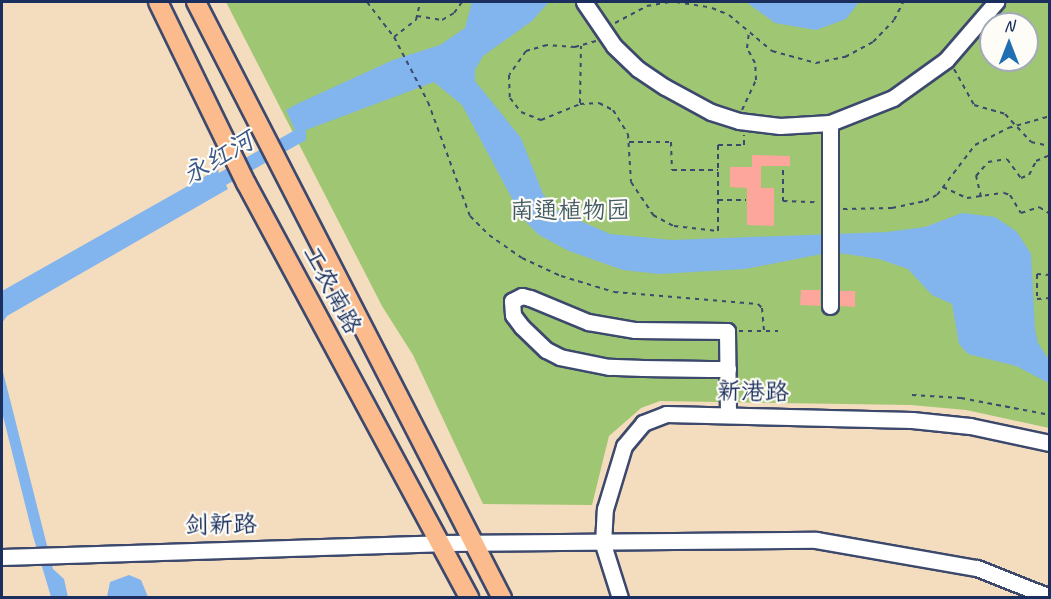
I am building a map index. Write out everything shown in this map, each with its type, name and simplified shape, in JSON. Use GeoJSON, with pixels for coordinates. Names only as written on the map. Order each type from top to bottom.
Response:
{"type":"FeatureCollection","features":[{"type":"Feature","properties":{"kind":"main road","name":"工农南路"},"geometry":{"type":"LineString","coordinates":[[159,2],[246,183],[469,597]]}},
{"type":"Feature","properties":{"kind":"main road","name":"工农南路"},"geometry":{"type":"LineString","coordinates":[[196,2],[262,124],[472,543],[502,597]]}},
{"type":"Feature","properties":{"kind":"street"},"geometry":{"type":"LineString","coordinates":[[584,2],[605,32],[638,69],[686,100],[741,122],[780,126],[830,123],[893,98],[946,60],[996,2]]}},
{"type":"Feature","properties":{"kind":"street"},"geometry":{"type":"LineString","coordinates":[[830,123],[830,306]]}},
{"type":"Feature","properties":{"kind":"street"},"geometry":{"type":"LineString","coordinates":[[728,369],[609,366],[560,357],[533,339],[513,315],[512,301],[522,296],[607,326],[635,330],[727,331],[728,414]]}},
{"type":"Feature","properties":{"kind":"street","name":"新港路"},"geometry":{"type":"LineString","coordinates":[[621,597],[603,544],[605,509],[624,446],[643,423],[666,414],[912,420],[970,426],[1050,442]]}},
{"type":"Feature","properties":{"kind":"street","name":"剑新路"},"geometry":{"type":"LineString","coordinates":[[2,556],[441,543],[603,544],[816,540],[977,568],[1050,597]]}},
{"type":"Feature","properties":{"kind":"path"},"geometry":{"type":"LineString","coordinates":[[367,2],[394,37],[422,90],[470,216],[522,258],[561,276],[615,292],[758,304],[762,308],[764,331]]}},
{"type":"Feature","properties":{"kind":"path"},"geometry":{"type":"LineString","coordinates":[[394,37],[406,30],[417,16],[420,2]]}},
{"type":"Feature","properties":{"kind":"path"},"geometry":{"type":"LineString","coordinates":[[417,16],[442,20],[462,2]]}},
{"type":"Feature","properties":{"kind":"path"},"geometry":{"type":"LineString","coordinates":[[670,2],[630,13],[594,42],[581,46],[547,45],[526,51],[514,65],[508,85],[515,107],[534,119],[548,119],[580,104],[599,104],[613,110],[625,126],[629,142],[631,182],[653,215],[674,226],[718,231],[718,145],[744,145],[741,122],[756,80],[755,63],[747,48],[749,32]]}},
{"type":"Feature","properties":{"kind":"path"},"geometry":{"type":"LineString","coordinates":[[676,2],[712,8],[785,57],[830,62],[873,42],[894,20],[903,2]]}},
{"type":"Feature","properties":{"kind":"path"},"geometry":{"type":"LineString","coordinates":[[580,104],[581,46]]}},
{"type":"Feature","properties":{"kind":"path"},"geometry":{"type":"LineString","coordinates":[[946,60],[957,73],[969,100],[981,108],[1005,114],[1030,142],[1050,146]]}},
{"type":"Feature","properties":{"kind":"path"},"geometry":{"type":"LineString","coordinates":[[783,170],[783,201],[831,212],[910,205],[937,195],[975,145],[1015,125],[1050,116]]}},
{"type":"Feature","properties":{"kind":"path"},"geometry":{"type":"LineString","coordinates":[[629,142],[671,142],[672,170],[718,170]]}},
{"type":"Feature","properties":{"kind":"path"},"geometry":{"type":"LineString","coordinates":[[981,197],[976,176],[988,162],[1007,159],[1021,178],[1029,175],[1036,161],[1050,155]]}},
{"type":"Feature","properties":{"kind":"path"},"geometry":{"type":"LineString","coordinates":[[943,187],[967,198],[1004,193],[1010,195],[1021,213],[1039,207],[1050,214]]}},
{"type":"Feature","properties":{"kind":"path"},"geometry":{"type":"LineString","coordinates":[[718,200],[746,200]]}},
{"type":"Feature","properties":{"kind":"path"},"geometry":{"type":"LineString","coordinates":[[1050,274],[1037,274],[1037,299],[1050,298]]}},
{"type":"Feature","properties":{"kind":"path"},"geometry":{"type":"LineString","coordinates":[[727,331],[778,331]]}},
{"type":"Feature","properties":{"kind":"path"},"geometry":{"type":"LineString","coordinates":[[912,394],[961,398],[1050,415]]}},
{"type":"Feature","properties":{"kind":"green space","name":"南通植物园"},"geometry":{"type":"Polygon","coordinates":[[[226,2],[1049,2],[1049,428],[966,410],[911,405],[660,401],[641,408],[609,436],[592,505],[483,504],[413,355],[382,306],[226,2]]]}},
{"type":"Feature","properties":{"kind":"water"},"geometry":{"type":"Polygon","coordinates":[[[472,2],[549,2],[532,21],[483,56],[475,70],[475,81],[521,138],[543,194],[558,211],[610,234],[672,240],[887,232],[925,227],[962,213],[995,217],[1017,232],[1031,254],[1035,329],[1038,343],[1049,360],[1049,383],[1016,366],[968,354],[959,344],[952,304],[932,295],[908,269],[879,259],[832,252],[745,269],[659,274],[623,270],[569,251],[539,235],[523,219],[462,105],[434,82],[306,130],[306,140],[226,185],[228,189],[7,316],[2,323],[2,291],[218,169],[219,173],[295,130],[286,110],[393,60],[440,45],[465,28],[472,2]]]}},
{"type":"Feature","properties":{"kind":"water"},"geometry":{"type":"Polygon","coordinates":[[[746,2],[859,2],[846,19],[816,30],[775,23],[746,2]]]}},
{"type":"Feature","properties":{"kind":"water"},"geometry":{"type":"Polygon","coordinates":[[[2,368],[53,569],[64,579],[68,597],[51,597],[33,536],[2,412],[2,368]]]}},
{"type":"Feature","properties":{"kind":"water"},"geometry":{"type":"Polygon","coordinates":[[[129,575],[141,580],[148,597],[107,597],[110,582],[129,575]]]}},
{"type":"Feature","properties":{"kind":"building"},"geometry":{"type":"Polygon","coordinates":[[[752,155],[790,156],[790,166],[761,166],[761,188],[774,188],[774,226],[747,225],[747,188],[730,187],[730,167],[752,167],[752,155]]]}},
{"type":"Feature","properties":{"kind":"building"},"geometry":{"type":"Polygon","coordinates":[[[801,290],[820,290],[820,306],[800,305],[801,290]]]}},
{"type":"Feature","properties":{"kind":"building"},"geometry":{"type":"Polygon","coordinates":[[[840,291],[855,291],[855,307],[840,306],[840,291]]]}},
{"type":"Feature","properties":{"kind":"water label","name":"永红河"},"geometry":{"type":"Point","coordinates":[218,158]}}]}
